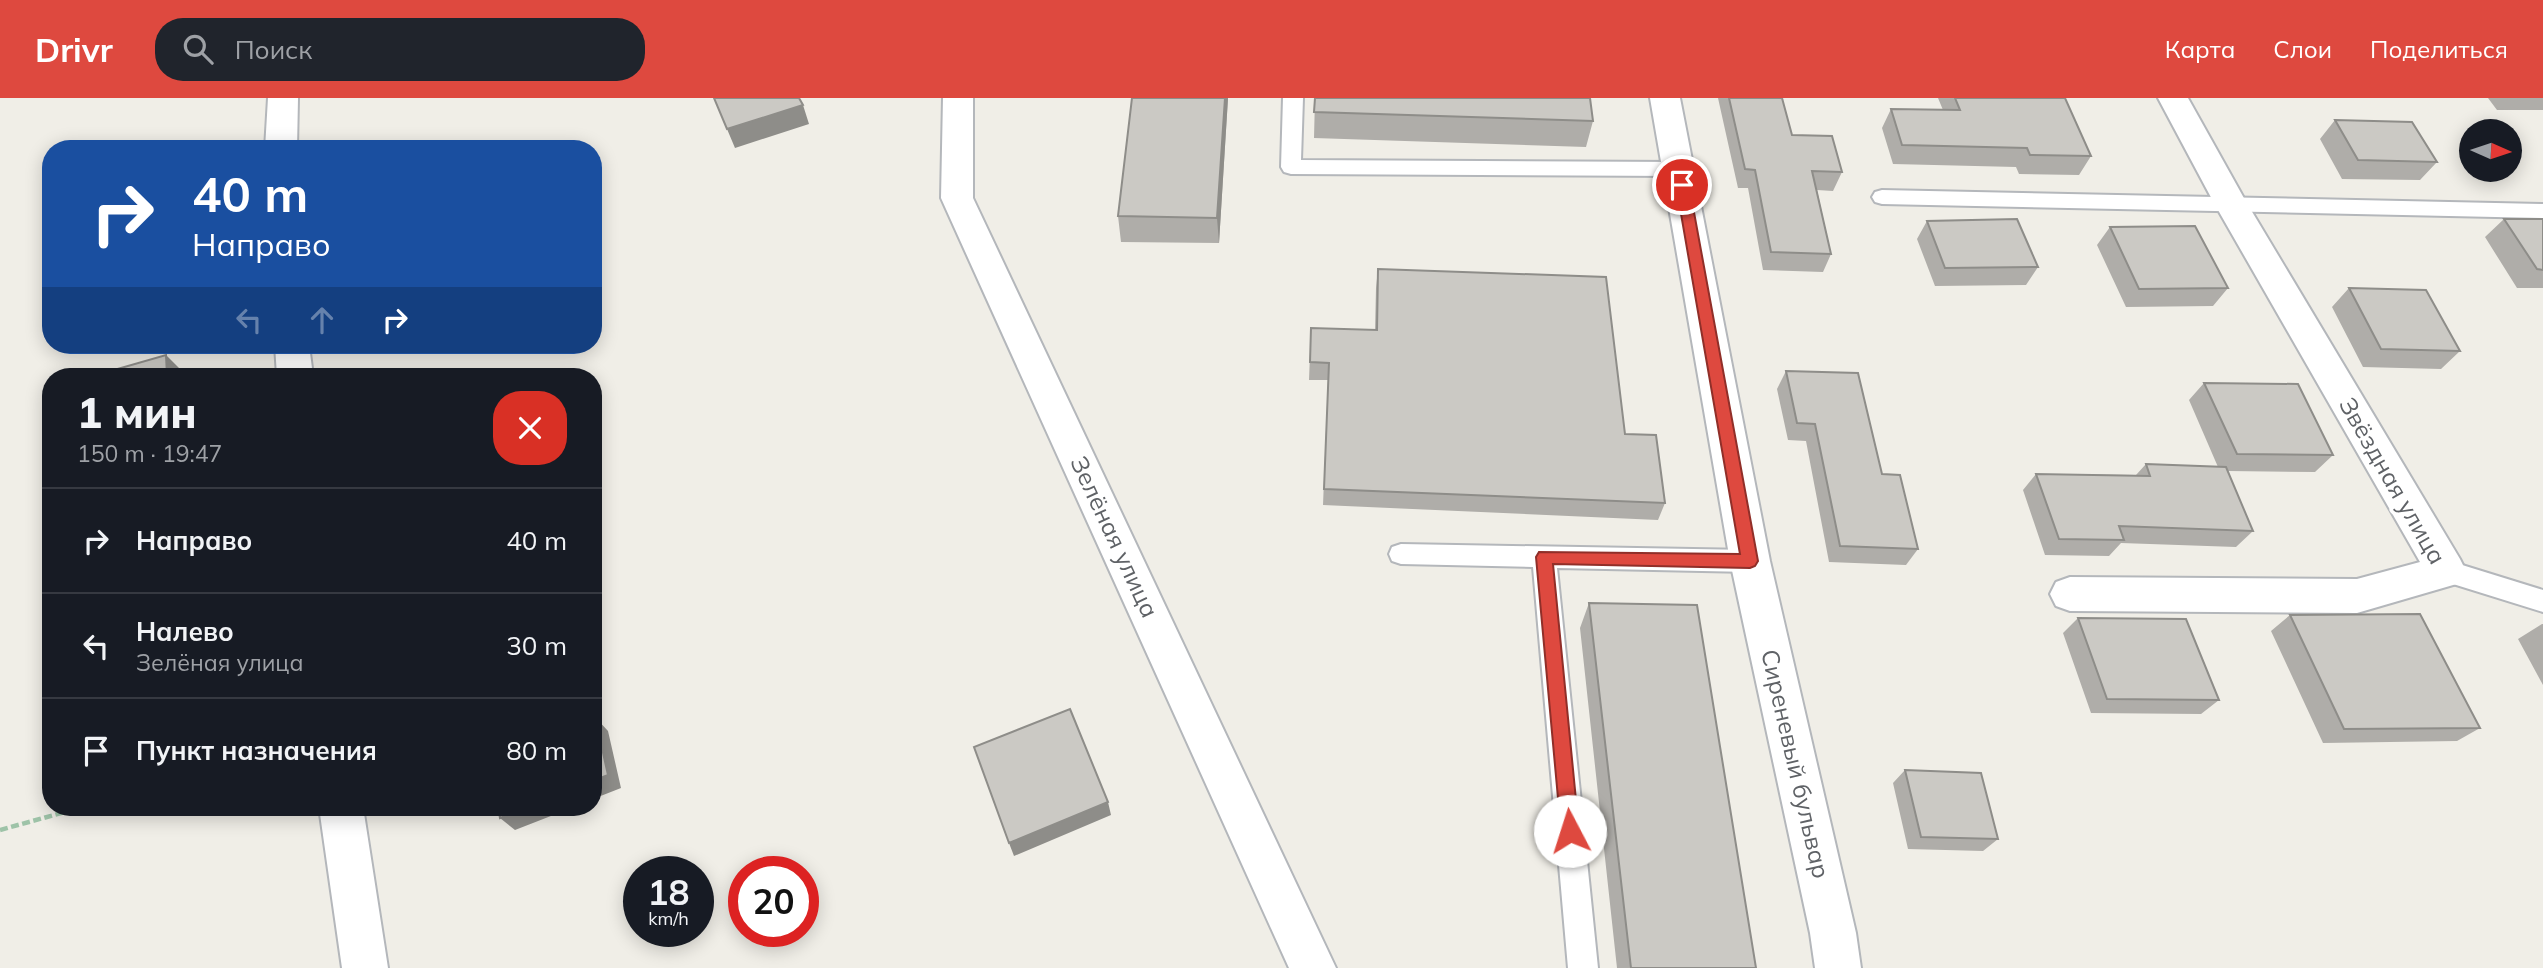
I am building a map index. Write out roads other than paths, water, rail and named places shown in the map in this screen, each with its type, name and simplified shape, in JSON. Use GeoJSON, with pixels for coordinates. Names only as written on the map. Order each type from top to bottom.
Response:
{"type":"FeatureCollection","features":[{"type":"Feature","properties":{"kind":"street"},"geometry":{"type":"LineString","coordinates":[[281,140],[283,98]]}},
{"type":"Feature","properties":{"kind":"street","name":"Зелёная улица"},"geometry":{"type":"LineString","coordinates":[[958,98],[957,198],[1313,968]]}},
{"type":"Feature","properties":{"kind":"street"},"geometry":{"type":"LineString","coordinates":[[1665,98],[1750,561]]}},
{"type":"Feature","properties":{"kind":"street","name":"Звёздная улица"},"geometry":{"type":"LineString","coordinates":[[2070,594],[2357,596],[2446,571],[2230,203],[2173,98]]}},
{"type":"Feature","properties":{"kind":"street","name":"Сиреневый бульвар"},"geometry":{"type":"LineString","coordinates":[[1750,561],[1833,933],[1838,968]]}},
{"type":"Feature","properties":{"kind":"street"},"geometry":{"type":"LineString","coordinates":[[342,816],[365,968]]}},
{"type":"Feature","properties":{"kind":"lane"},"geometry":{"type":"LineString","coordinates":[[1293,98],[1292,167],[1679,169]]}},
{"type":"Feature","properties":{"kind":"lane"},"geometry":{"type":"LineString","coordinates":[[1882,197],[2543,211]]}},
{"type":"Feature","properties":{"kind":"lane"},"geometry":{"type":"LineString","coordinates":[[1401,554],[1750,561]]}},
{"type":"Feature","properties":{"kind":"lane"},"geometry":{"type":"LineString","coordinates":[[1544,557],[1583,968]]}},
{"type":"Feature","properties":{"kind":"lane"},"geometry":{"type":"LineString","coordinates":[[2446,571],[2543,601]]}}]}
